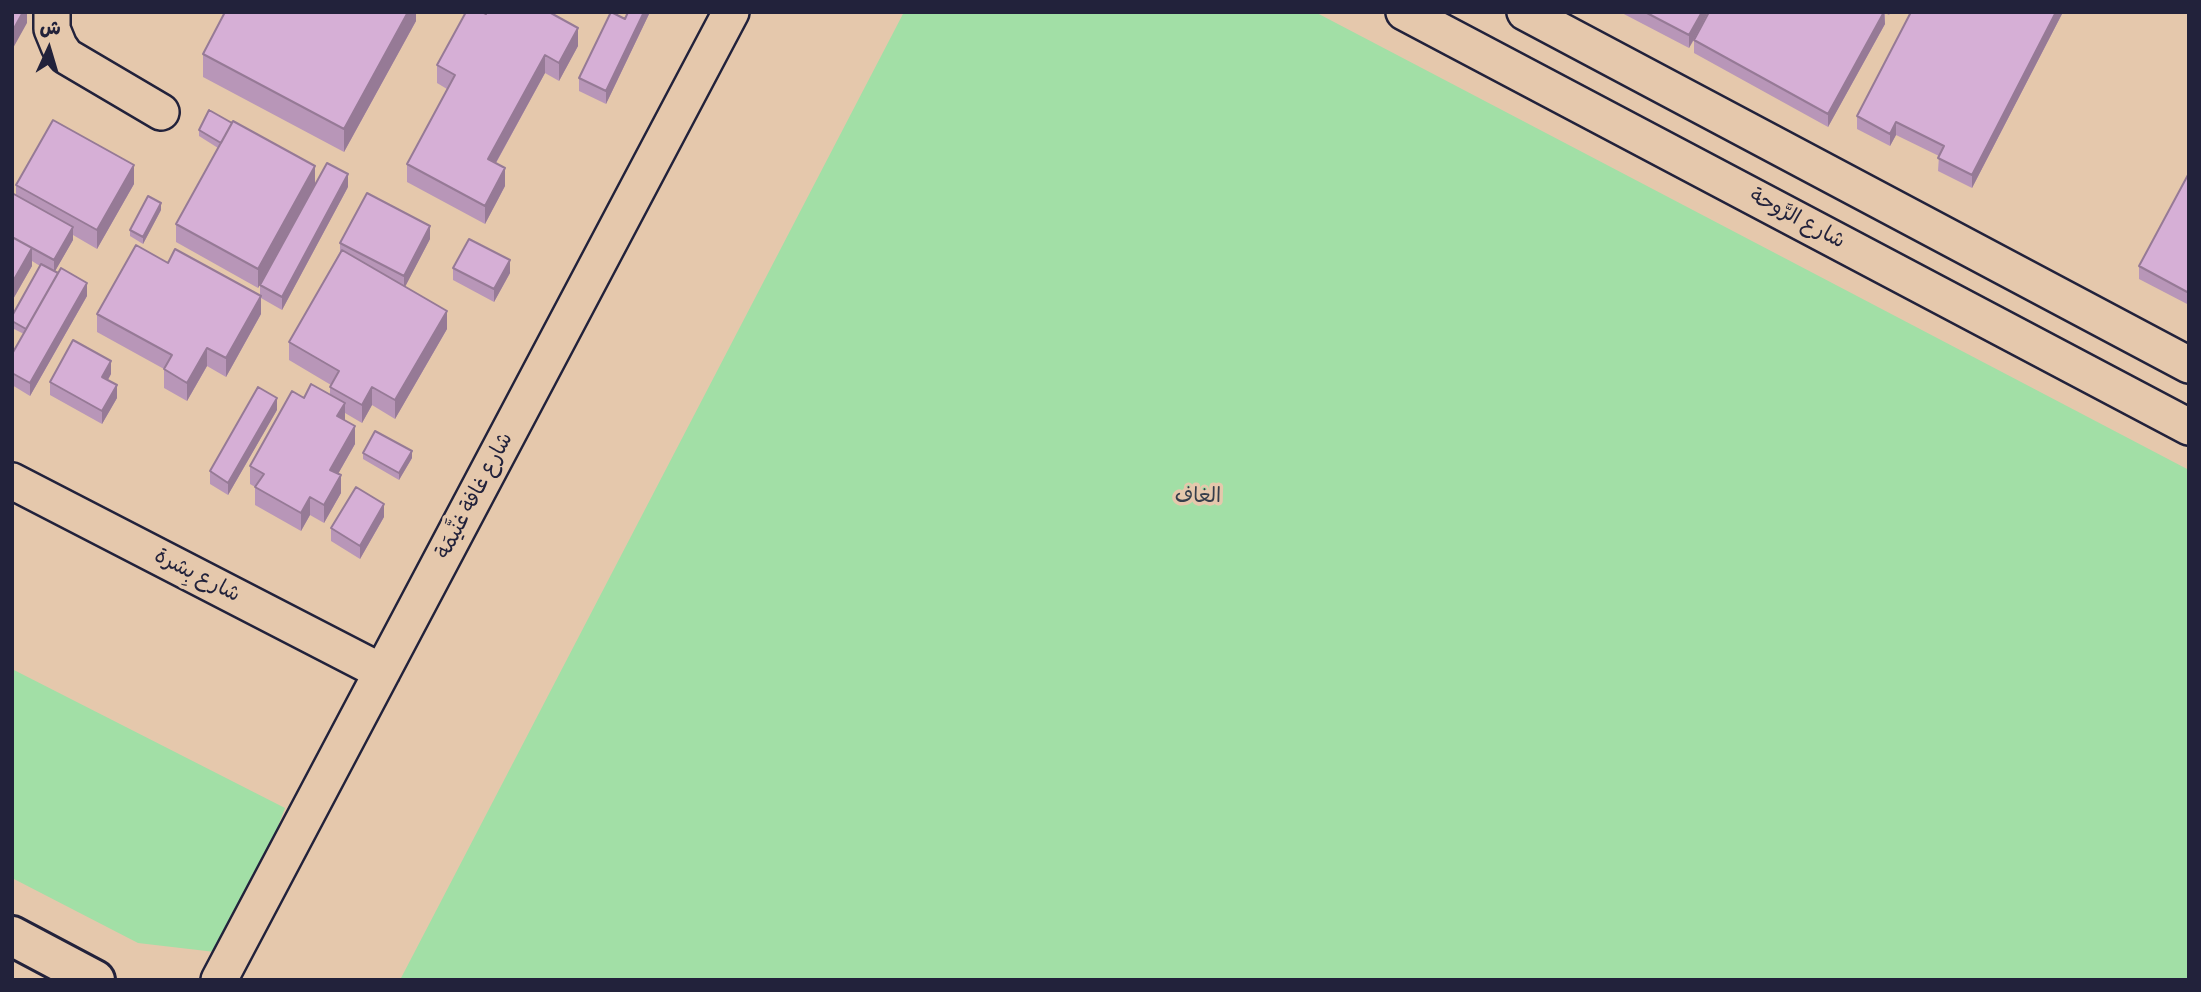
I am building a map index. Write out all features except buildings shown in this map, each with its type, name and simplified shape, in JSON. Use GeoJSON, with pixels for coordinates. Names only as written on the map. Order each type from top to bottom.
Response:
{"type":"FeatureCollection","features":[{"type":"Feature","properties":{"kind":"main road"},"geometry":{"type":"LineString","coordinates":[[12,936],[96,980]]}},
{"type":"Feature","properties":{"kind":"street"},"geometry":{"type":"LineString","coordinates":[[51,12],[52,29],[66,56],[162,112]]}},
{"type":"Feature","properties":{"kind":"street","name":"شارع غافة غنَّيمَة"},"geometry":{"type":"LineString","coordinates":[[219,980],[731,12]]}},
{"type":"Feature","properties":{"kind":"street","name":"شارع الرَّوحة"},"geometry":{"type":"LineString","coordinates":[[1404,12],[2189,427]]}},
{"type":"Feature","properties":{"kind":"street"},"geometry":{"type":"LineString","coordinates":[[1525,12],[2189,365]]}},
{"type":"Feature","properties":{"kind":"street","name":"شارع بِشرة"},"geometry":{"type":"LineString","coordinates":[[12,481],[382,672]]}},
{"type":"Feature","properties":{"kind":"green space","name":"الغاف"},"geometry":{"type":"Polygon","coordinates":[[[904,12],[1315,12],[2189,470],[2189,980],[400,980],[904,12]]]}},
{"type":"Feature","properties":{"kind":"green space"},"geometry":{"type":"Polygon","coordinates":[[[12,669],[285,808],[258,879],[215,952],[138,943],[12,878],[12,669]]]}}]}
